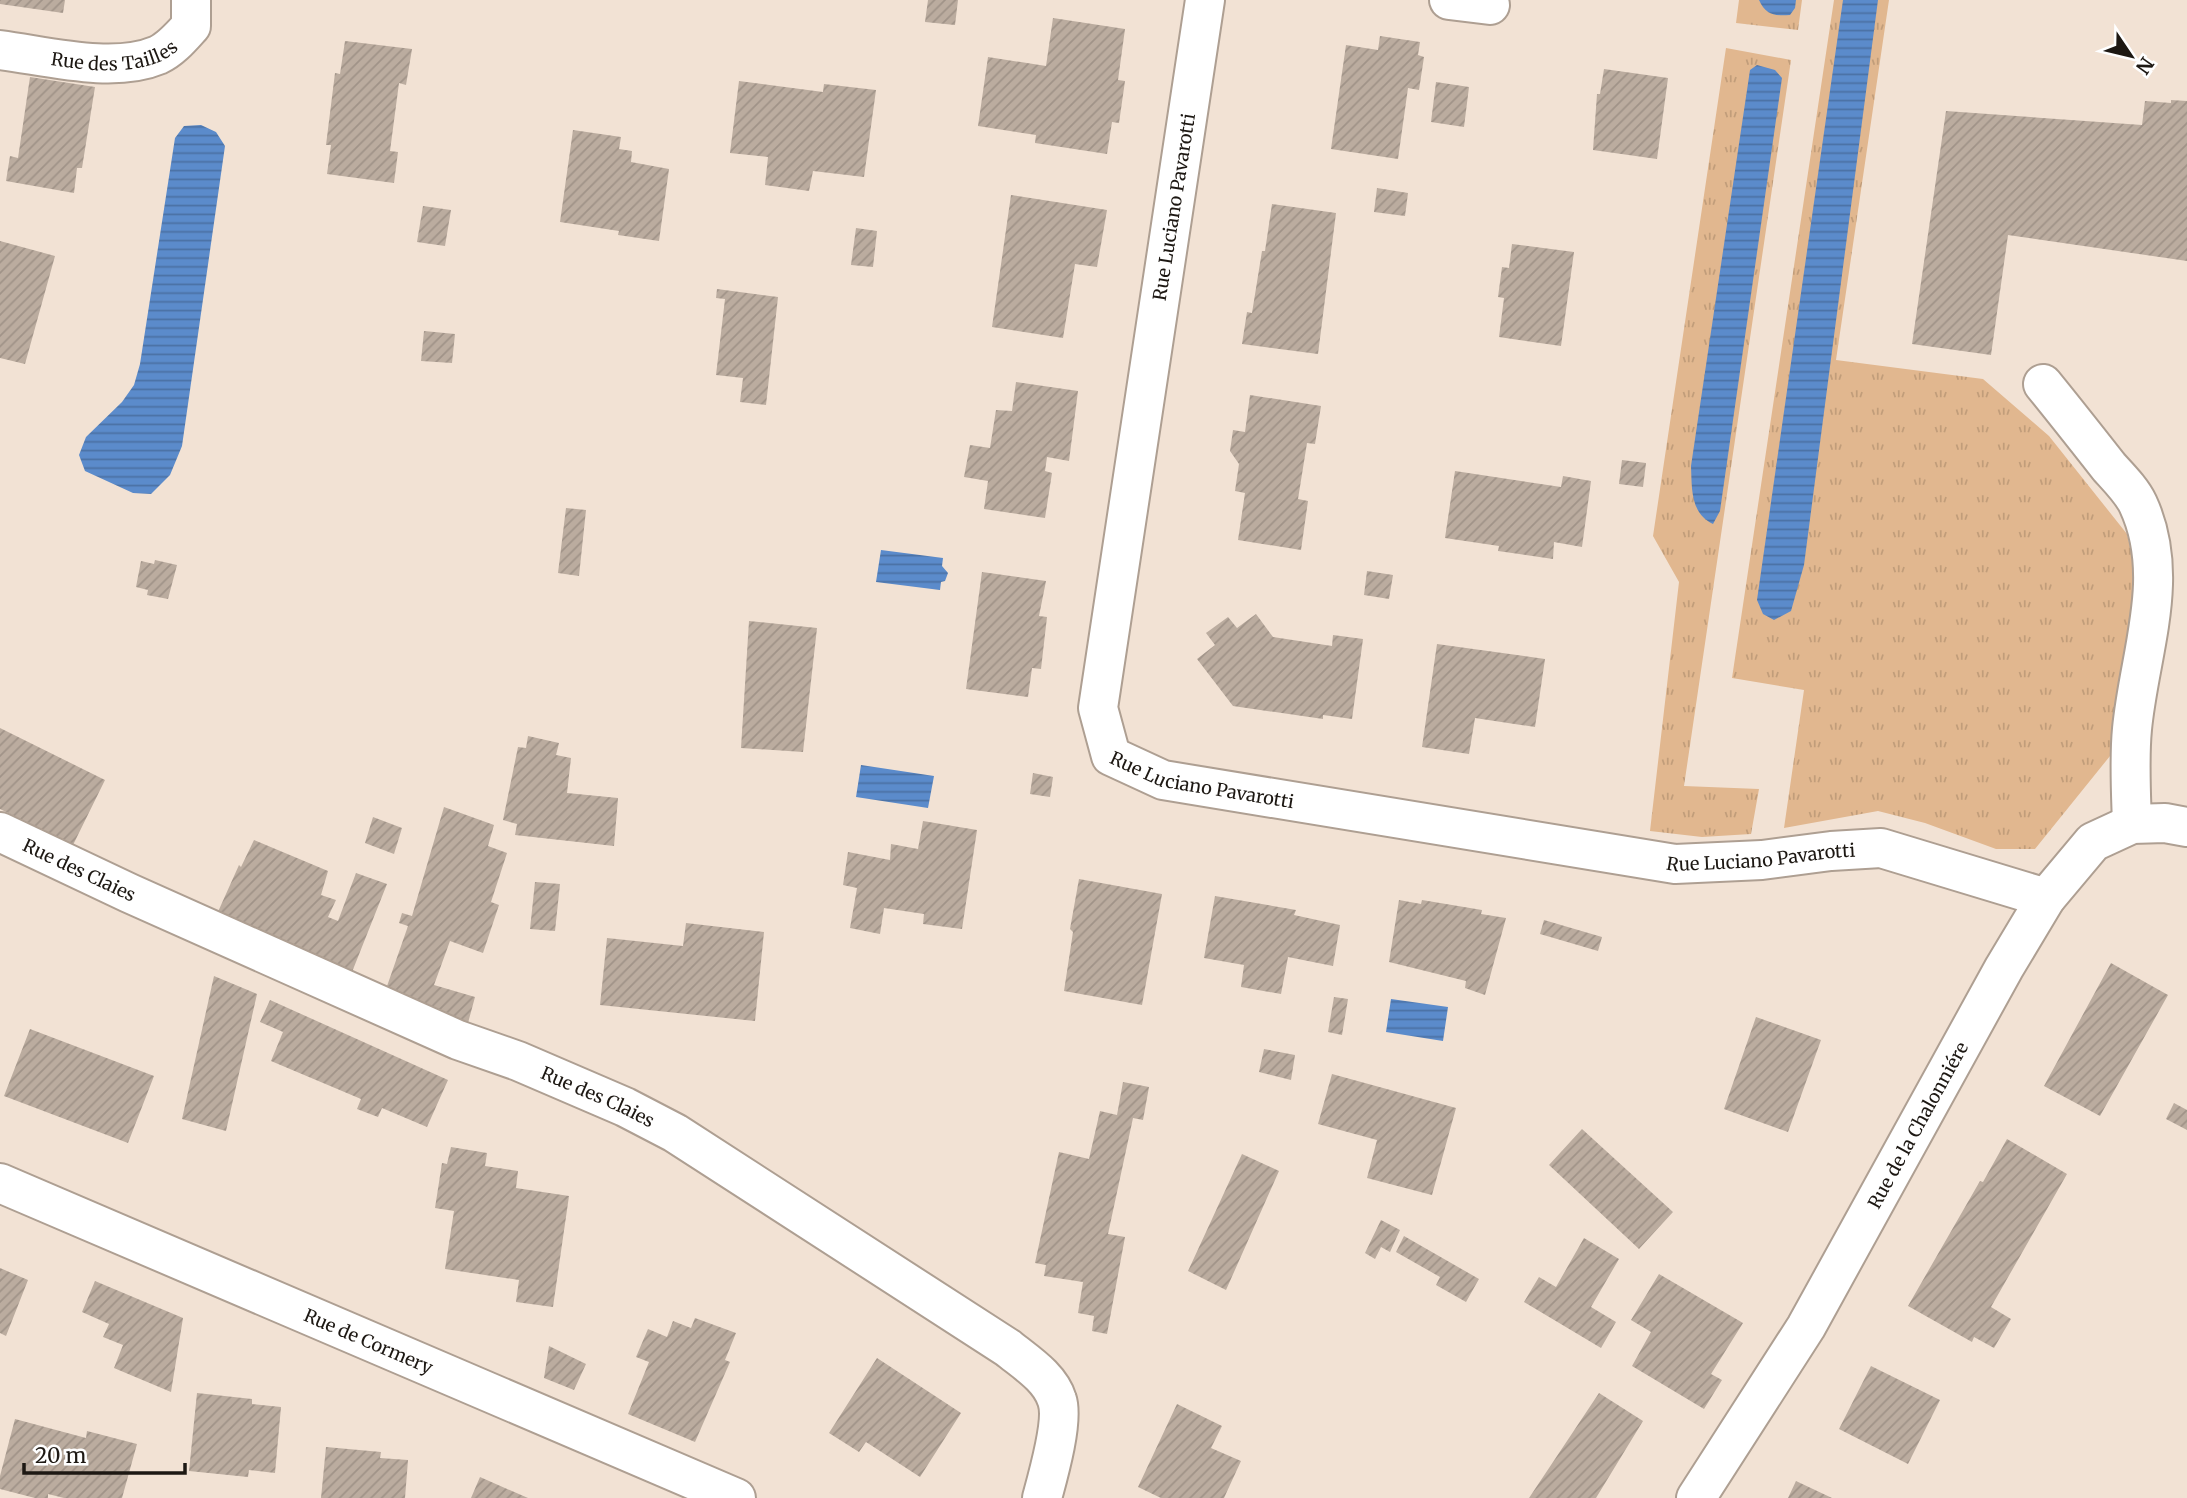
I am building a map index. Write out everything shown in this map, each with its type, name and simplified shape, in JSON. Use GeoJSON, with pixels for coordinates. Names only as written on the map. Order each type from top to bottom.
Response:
{"type":"FeatureCollection","features":[{"type":"Feature","properties":{"kind":"street","name":"Rue des Tailles"},"geometry":{"type":"LineString","coordinates":[[0,50],[107,64],[158,54],[177,42],[191,26],[191,0]]}},
{"type":"Feature","properties":{"kind":"street","name":"Rue Luciano Pavarotti"},"geometry":{"type":"LineString","coordinates":[[1205,0],[1098,708],[1111,756],[1163,780],[1675,864],[1762,860],[1881,848],[2046,898]]}},
{"type":"Feature","properties":{"kind":"street"},"geometry":{"type":"LineString","coordinates":[[1449,0],[1490,5]]}},
{"type":"Feature","properties":{"kind":"street"},"geometry":{"type":"LineString","coordinates":[[2043,384],[2137,501],[2149,531],[2154,586],[2132,728],[2132,824]]}},
{"type":"Feature","properties":{"kind":"street","name":"Rue de la Chalonniére"},"geometry":{"type":"LineString","coordinates":[[1696,1498],[1806,1327],[2004,968],[2046,898],[2093,842],[2132,824],[2165,823],[2187,827]]}},
{"type":"Feature","properties":{"kind":"street","name":"Rue des Claies"},"geometry":{"type":"LineString","coordinates":[[0,832],[129,893],[458,1040],[518,1061],[625,1107],[675,1133],[1008,1348],[1043,1377],[1058,1400],[1058,1424],[1042,1498]]}},
{"type":"Feature","properties":{"kind":"street","name":"Rue de Cormery"},"geometry":{"type":"LineString","coordinates":[[0,1183],[736,1498]]}},
{"type":"Feature","properties":{"kind":"green space"},"geometry":{"type":"Polygon","coordinates":[[[1739,0],[1802,0],[1798,30],[1736,23],[1739,0]]]}},
{"type":"Feature","properties":{"kind":"green space"},"geometry":{"type":"Polygon","coordinates":[[[1834,0],[1889,0],[1836,360],[1983,379],[2049,436],[2127,534],[2136,571],[2135,617],[2110,756],[2035,849],[1996,849],[1925,823],[1878,811],[1784,828],[1804,690],[1732,678],[1834,0]]]}},
{"type":"Feature","properties":{"kind":"green space"},"geometry":{"type":"Polygon","coordinates":[[[1726,48],[1791,60],[1684,786],[1759,789],[1751,834],[1702,837],[1650,831],[1679,582],[1653,536],[1726,48]]]}},
{"type":"Feature","properties":{"kind":"water"},"geometry":{"type":"Polygon","coordinates":[[[1759,0],[1796,0],[1790,15],[1775,15],[1768,12],[1759,0]]]}},
{"type":"Feature","properties":{"kind":"water"},"geometry":{"type":"Polygon","coordinates":[[[1843,0],[1878,0],[1804,565],[1791,611],[1774,620],[1763,614],[1757,600],[1843,0]]]}},
{"type":"Feature","properties":{"kind":"water"},"geometry":{"type":"Polygon","coordinates":[[[1757,65],[1775,70],[1782,78],[1720,511],[1713,524],[1705,519],[1696,507],[1691,466],[1750,70],[1757,65]]]}},
{"type":"Feature","properties":{"kind":"water"},"geometry":{"type":"Polygon","coordinates":[[[201,125],[216,132],[225,146],[182,446],[170,475],[151,494],[133,493],[85,471],[79,455],[86,437],[122,402],[134,385],[140,364],[175,138],[184,126],[201,125]]]}},
{"type":"Feature","properties":{"kind":"water"},"geometry":{"type":"Polygon","coordinates":[[[881,550],[943,558],[942,566],[948,573],[945,581],[941,582],[940,590],[876,582],[881,550]]]}},
{"type":"Feature","properties":{"kind":"water"},"geometry":{"type":"Polygon","coordinates":[[[861,765],[934,776],[928,808],[856,797],[861,765]]]}},
{"type":"Feature","properties":{"kind":"water"},"geometry":{"type":"Polygon","coordinates":[[[1391,999],[1448,1007],[1443,1041],[1386,1032],[1391,999]]]}},
{"type":"Feature","properties":{"kind":"building"},"geometry":{"type":"Polygon","coordinates":[[[0,0],[65,0],[63,13],[0,4],[0,0]]]}},
{"type":"Feature","properties":{"kind":"building"},"geometry":{"type":"Polygon","coordinates":[[[928,0],[958,0],[955,25],[925,22],[928,0]]]}},
{"type":"Feature","properties":{"kind":"building"},"geometry":{"type":"Polygon","coordinates":[[[1053,18],[1125,29],[1118,80],[1125,81],[1119,123],[1112,122],[1107,154],[1035,143],[1036,135],[978,126],[988,57],[1046,66],[1053,18]]]}},
{"type":"Feature","properties":{"kind":"building"},"geometry":{"type":"Polygon","coordinates":[[[1380,36],[1420,42],[1418,55],[1424,57],[1419,90],[1408,88],[1398,159],[1331,149],[1346,45],[1378,50],[1380,36]]]}},
{"type":"Feature","properties":{"kind":"building"},"geometry":{"type":"Polygon","coordinates":[[[345,41],[412,49],[406,85],[399,83],[390,151],[398,152],[394,183],[327,174],[331,145],[326,145],[335,73],[340,74],[345,41]]]}},
{"type":"Feature","properties":{"kind":"building"},"geometry":{"type":"Polygon","coordinates":[[[1604,69],[1668,78],[1657,159],[1593,150],[1597,94],[1600,94],[1604,69]]]}},
{"type":"Feature","properties":{"kind":"building"},"geometry":{"type":"Polygon","coordinates":[[[30,77],[95,87],[82,168],[77,168],[74,193],[6,181],[10,156],[18,158],[30,77]]]}},
{"type":"Feature","properties":{"kind":"building"},"geometry":{"type":"Polygon","coordinates":[[[739,81],[823,92],[824,84],[876,90],[864,177],[813,171],[809,191],[765,185],[768,157],[730,153],[739,81]]]}},
{"type":"Feature","properties":{"kind":"building"},"geometry":{"type":"Polygon","coordinates":[[[1436,82],[1469,87],[1464,127],[1431,122],[1436,82]]]}},
{"type":"Feature","properties":{"kind":"building"},"geometry":{"type":"Polygon","coordinates":[[[2171,100],[2187,101],[2187,261],[2008,235],[1991,355],[1912,344],[1946,111],[2142,125],[2145,101],[2171,103],[2171,100]]]}},
{"type":"Feature","properties":{"kind":"building"},"geometry":{"type":"Polygon","coordinates":[[[573,130],[621,137],[619,149],[632,151],[631,162],[669,169],[659,241],[618,235],[619,231],[560,222],[573,130]]]}},
{"type":"Feature","properties":{"kind":"building"},"geometry":{"type":"Polygon","coordinates":[[[1377,188],[1408,193],[1405,216],[1374,212],[1377,188]]]}},
{"type":"Feature","properties":{"kind":"building"},"geometry":{"type":"Polygon","coordinates":[[[1011,195],[1107,210],[1097,267],[1075,264],[1063,338],[992,327],[1011,195]]]}},
{"type":"Feature","properties":{"kind":"building"},"geometry":{"type":"Polygon","coordinates":[[[1272,204],[1336,213],[1318,354],[1242,344],[1247,312],[1252,313],[1272,204]]]}},
{"type":"Feature","properties":{"kind":"building"},"geometry":{"type":"Polygon","coordinates":[[[423,206],[451,210],[445,246],[417,242],[423,206]]]}},
{"type":"Feature","properties":{"kind":"building"},"geometry":{"type":"Polygon","coordinates":[[[856,228],[877,231],[873,267],[851,265],[856,228]]]}},
{"type":"Feature","properties":{"kind":"building"},"geometry":{"type":"Polygon","coordinates":[[[0,241],[55,256],[25,364],[0,358],[0,241]]]}},
{"type":"Feature","properties":{"kind":"building"},"geometry":{"type":"Polygon","coordinates":[[[1512,244],[1574,252],[1561,346],[1499,337],[1504,298],[1498,297],[1502,267],[1509,268],[1512,244]]]}},
{"type":"Feature","properties":{"kind":"building"},"geometry":{"type":"Polygon","coordinates":[[[717,289],[778,297],[766,405],[740,402],[743,378],[716,375],[725,299],[716,298],[717,289]]]}},
{"type":"Feature","properties":{"kind":"building"},"geometry":{"type":"Polygon","coordinates":[[[424,331],[455,334],[452,363],[421,361],[424,331]]]}},
{"type":"Feature","properties":{"kind":"building"},"geometry":{"type":"Polygon","coordinates":[[[1016,382],[1078,391],[1069,461],[1047,457],[1045,471],[1052,473],[1045,518],[984,509],[988,481],[964,477],[970,445],[990,448],[996,410],[1012,411],[1016,382]]]}},
{"type":"Feature","properties":{"kind":"building"},"geometry":{"type":"Polygon","coordinates":[[[1250,395],[1321,406],[1315,444],[1307,443],[1298,499],[1308,501],[1301,550],[1238,540],[1245,493],[1235,491],[1239,464],[1230,451],[1233,430],[1245,432],[1250,395]]]}},
{"type":"Feature","properties":{"kind":"building"},"geometry":{"type":"Polygon","coordinates":[[[1622,460],[1646,463],[1643,487],[1619,484],[1622,460]]]}},
{"type":"Feature","properties":{"kind":"building"},"geometry":{"type":"Polygon","coordinates":[[[1455,471],[1561,487],[1563,476],[1591,481],[1582,547],[1554,542],[1553,559],[1498,551],[1499,546],[1445,538],[1455,471]]]}},
{"type":"Feature","properties":{"kind":"building"},"geometry":{"type":"Polygon","coordinates":[[[566,508],[586,510],[579,576],[558,573],[566,508]]]}},
{"type":"Feature","properties":{"kind":"building"},"geometry":{"type":"Polygon","coordinates":[[[155,560],[177,565],[168,599],[147,595],[148,590],[136,587],[141,561],[154,564],[155,560]]]}},
{"type":"Feature","properties":{"kind":"building"},"geometry":{"type":"Polygon","coordinates":[[[1367,571],[1393,575],[1389,599],[1364,595],[1367,571]]]}},
{"type":"Feature","properties":{"kind":"building"},"geometry":{"type":"Polygon","coordinates":[[[982,572],[1046,581],[1039,616],[1047,617],[1041,669],[1032,668],[1028,697],[966,689],[982,572]]]}},
{"type":"Feature","properties":{"kind":"building"},"geometry":{"type":"Polygon","coordinates":[[[1256,614],[1273,637],[1332,646],[1333,635],[1363,639],[1352,719],[1323,715],[1323,719],[1233,706],[1197,659],[1215,645],[1206,633],[1228,617],[1237,628],[1256,614]]]}},
{"type":"Feature","properties":{"kind":"building"},"geometry":{"type":"Polygon","coordinates":[[[749,621],[817,628],[803,752],[741,748],[749,621]]]}},
{"type":"Feature","properties":{"kind":"building"},"geometry":{"type":"Polygon","coordinates":[[[1437,644],[1545,659],[1535,727],[1475,718],[1469,754],[1422,747],[1437,644]]]}},
{"type":"Feature","properties":{"kind":"building"},"geometry":{"type":"Polygon","coordinates":[[[0,728],[105,780],[73,845],[0,809],[0,728]]]}},
{"type":"Feature","properties":{"kind":"building"},"geometry":{"type":"Polygon","coordinates":[[[528,736],[559,743],[556,755],[571,758],[567,793],[618,798],[614,846],[515,835],[517,824],[503,820],[518,747],[526,748],[528,736]]]}},
{"type":"Feature","properties":{"kind":"building"},"geometry":{"type":"Polygon","coordinates":[[[1033,773],[1053,777],[1050,797],[1030,794],[1033,773]]]}},
{"type":"Feature","properties":{"kind":"building"},"geometry":{"type":"Polygon","coordinates":[[[444,807],[494,825],[488,846],[507,853],[491,902],[499,905],[483,953],[450,941],[434,985],[475,997],[468,1023],[386,989],[408,926],[399,923],[402,913],[412,916],[444,807]]]}},
{"type":"Feature","properties":{"kind":"building"},"geometry":{"type":"Polygon","coordinates":[[[373,817],[402,828],[394,854],[365,843],[373,817]]]}},
{"type":"Feature","properties":{"kind":"building"},"geometry":{"type":"Polygon","coordinates":[[[923,821],[977,830],[962,929],[923,924],[924,914],[884,908],[880,934],[850,928],[857,888],[843,885],[848,852],[890,860],[891,844],[918,849],[923,821]]]}},
{"type":"Feature","properties":{"kind":"building"},"geometry":{"type":"Polygon","coordinates":[[[254,840],[328,871],[321,895],[336,900],[328,917],[338,921],[356,873],[387,884],[352,972],[217,914],[239,865],[241,867],[254,840]]]}},
{"type":"Feature","properties":{"kind":"building"},"geometry":{"type":"Polygon","coordinates":[[[1079,879],[1162,894],[1142,1005],[1064,991],[1073,932],[1070,929],[1079,879]]]}},
{"type":"Feature","properties":{"kind":"building"},"geometry":{"type":"Polygon","coordinates":[[[535,882],[560,884],[555,931],[530,929],[535,882]]]}},
{"type":"Feature","properties":{"kind":"building"},"geometry":{"type":"Polygon","coordinates":[[[1215,896],[1296,910],[1294,915],[1340,925],[1333,966],[1288,957],[1281,994],[1241,987],[1244,965],[1204,958],[1215,896]]]}},
{"type":"Feature","properties":{"kind":"building"},"geometry":{"type":"Polygon","coordinates":[[[1399,900],[1421,904],[1422,900],[1482,910],[1481,914],[1506,918],[1485,995],[1465,988],[1466,981],[1389,962],[1399,900]]]}},
{"type":"Feature","properties":{"kind":"building"},"geometry":{"type":"Polygon","coordinates":[[[1544,920],[1602,937],[1598,951],[1540,934],[1544,920]]]}},
{"type":"Feature","properties":{"kind":"building"},"geometry":{"type":"Polygon","coordinates":[[[686,923],[764,932],[755,1021],[600,1005],[607,938],[683,946],[686,923]]]}},
{"type":"Feature","properties":{"kind":"building"},"geometry":{"type":"Polygon","coordinates":[[[2111,963],[2168,995],[2100,1116],[2044,1086],[2111,963]]]}},
{"type":"Feature","properties":{"kind":"building"},"geometry":{"type":"Polygon","coordinates":[[[214,976],[257,994],[226,1131],[182,1119],[214,976]]]}},
{"type":"Feature","properties":{"kind":"building"},"geometry":{"type":"Polygon","coordinates":[[[1334,997],[1348,999],[1342,1035],[1328,1032],[1334,997]]]}},
{"type":"Feature","properties":{"kind":"building"},"geometry":{"type":"Polygon","coordinates":[[[270,1000],[448,1080],[427,1127],[382,1108],[378,1117],[357,1109],[361,1099],[271,1061],[283,1032],[260,1022],[270,1000]]]}},
{"type":"Feature","properties":{"kind":"building"},"geometry":{"type":"Polygon","coordinates":[[[1756,1017],[1821,1040],[1788,1132],[1724,1109],[1756,1017]]]}},
{"type":"Feature","properties":{"kind":"building"},"geometry":{"type":"Polygon","coordinates":[[[30,1029],[154,1076],[128,1143],[4,1096],[30,1029]]]}},
{"type":"Feature","properties":{"kind":"building"},"geometry":{"type":"Polygon","coordinates":[[[1264,1049],[1295,1055],[1291,1080],[1259,1072],[1264,1049]]]}},
{"type":"Feature","properties":{"kind":"building"},"geometry":{"type":"Polygon","coordinates":[[[1332,1074],[1456,1108],[1432,1195],[1367,1178],[1377,1140],[1318,1124],[1332,1074]]]}},
{"type":"Feature","properties":{"kind":"building"},"geometry":{"type":"Polygon","coordinates":[[[1123,1082],[1149,1087],[1143,1120],[1133,1118],[1108,1234],[1125,1237],[1107,1334],[1092,1331],[1094,1316],[1078,1313],[1083,1282],[1044,1276],[1046,1265],[1035,1263],[1059,1152],[1089,1159],[1100,1111],[1117,1115],[1123,1082]]]}},
{"type":"Feature","properties":{"kind":"building"},"geometry":{"type":"Polygon","coordinates":[[[2174,1103],[2187,1110],[2187,1130],[2166,1119],[2174,1103]]]}},
{"type":"Feature","properties":{"kind":"building"},"geometry":{"type":"Polygon","coordinates":[[[1582,1129],[1673,1212],[1639,1249],[1549,1165],[1582,1129]]]}},
{"type":"Feature","properties":{"kind":"building"},"geometry":{"type":"Polygon","coordinates":[[[2007,1139],[2067,1174],[1991,1307],[2011,1319],[1994,1348],[1974,1337],[1972,1342],[1908,1306],[2007,1139]]]}},
{"type":"Feature","properties":{"kind":"building"},"geometry":{"type":"Polygon","coordinates":[[[451,1147],[487,1153],[485,1166],[518,1171],[516,1188],[569,1196],[553,1307],[516,1302],[519,1280],[445,1269],[454,1211],[435,1208],[442,1163],[447,1164],[451,1147]]]}},
{"type":"Feature","properties":{"kind":"building"},"geometry":{"type":"Polygon","coordinates":[[[1242,1154],[1279,1171],[1226,1290],[1188,1271],[1242,1154]]]}},
{"type":"Feature","properties":{"kind":"building"},"geometry":{"type":"Polygon","coordinates":[[[1381,1220],[1400,1230],[1390,1252],[1381,1247],[1375,1259],[1365,1253],[1381,1220]]]}},
{"type":"Feature","properties":{"kind":"building"},"geometry":{"type":"Polygon","coordinates":[[[1404,1236],[1479,1279],[1466,1302],[1436,1285],[1440,1277],[1396,1252],[1404,1236]]]}},
{"type":"Feature","properties":{"kind":"building"},"geometry":{"type":"Polygon","coordinates":[[[1584,1238],[1619,1259],[1591,1307],[1616,1322],[1601,1348],[1524,1302],[1539,1277],[1556,1287],[1584,1238]]]}},
{"type":"Feature","properties":{"kind":"building"},"geometry":{"type":"Polygon","coordinates":[[[0,1268],[28,1280],[6,1336],[0,1333],[0,1268]]]}},
{"type":"Feature","properties":{"kind":"building"},"geometry":{"type":"Polygon","coordinates":[[[1659,1274],[1743,1323],[1711,1374],[1722,1380],[1704,1409],[1632,1366],[1651,1332],[1631,1320],[1659,1274]]]}},
{"type":"Feature","properties":{"kind":"building"},"geometry":{"type":"Polygon","coordinates":[[[95,1281],[183,1318],[171,1392],[114,1368],[123,1345],[103,1337],[109,1324],[82,1312],[95,1281]]]}},
{"type":"Feature","properties":{"kind":"building"},"geometry":{"type":"Polygon","coordinates":[[[695,1318],[736,1333],[725,1360],[730,1362],[695,1442],[628,1414],[649,1362],[636,1357],[648,1329],[667,1337],[673,1321],[691,1328],[695,1318]]]}},
{"type":"Feature","properties":{"kind":"building"},"geometry":{"type":"Polygon","coordinates":[[[549,1346],[586,1364],[574,1390],[544,1378],[549,1346]]]}},
{"type":"Feature","properties":{"kind":"building"},"geometry":{"type":"Polygon","coordinates":[[[877,1358],[961,1413],[920,1477],[866,1442],[859,1452],[829,1433],[877,1358]]]}},
{"type":"Feature","properties":{"kind":"building"},"geometry":{"type":"Polygon","coordinates":[[[1871,1366],[1940,1400],[1908,1464],[1839,1429],[1871,1366]]]}},
{"type":"Feature","properties":{"kind":"building"},"geometry":{"type":"Polygon","coordinates":[[[197,1393],[252,1399],[252,1404],[281,1407],[275,1473],[249,1470],[248,1477],[189,1471],[197,1393]]]}},
{"type":"Feature","properties":{"kind":"building"},"geometry":{"type":"Polygon","coordinates":[[[1599,1393],[1643,1421],[1596,1498],[1529,1498],[1599,1393]]]}},
{"type":"Feature","properties":{"kind":"building"},"geometry":{"type":"Polygon","coordinates":[[[1177,1404],[1222,1426],[1211,1448],[1241,1461],[1224,1498],[1161,1498],[1138,1487],[1177,1404]]]}},
{"type":"Feature","properties":{"kind":"building"},"geometry":{"type":"Polygon","coordinates":[[[15,1419],[86,1438],[87,1431],[137,1444],[122,1498],[64,1498],[48,1494],[48,1498],[35,1498],[0,1489],[0,1476],[15,1419]]]}},
{"type":"Feature","properties":{"kind":"building"},"geometry":{"type":"Polygon","coordinates":[[[326,1447],[381,1452],[380,1458],[408,1460],[405,1498],[321,1498],[326,1447]]]}},
{"type":"Feature","properties":{"kind":"building"},"geometry":{"type":"Polygon","coordinates":[[[480,1477],[528,1498],[471,1498],[480,1477]]]}},
{"type":"Feature","properties":{"kind":"building"},"geometry":{"type":"Polygon","coordinates":[[[1796,1481],[1832,1498],[1788,1498],[1796,1481]]]}}]}
